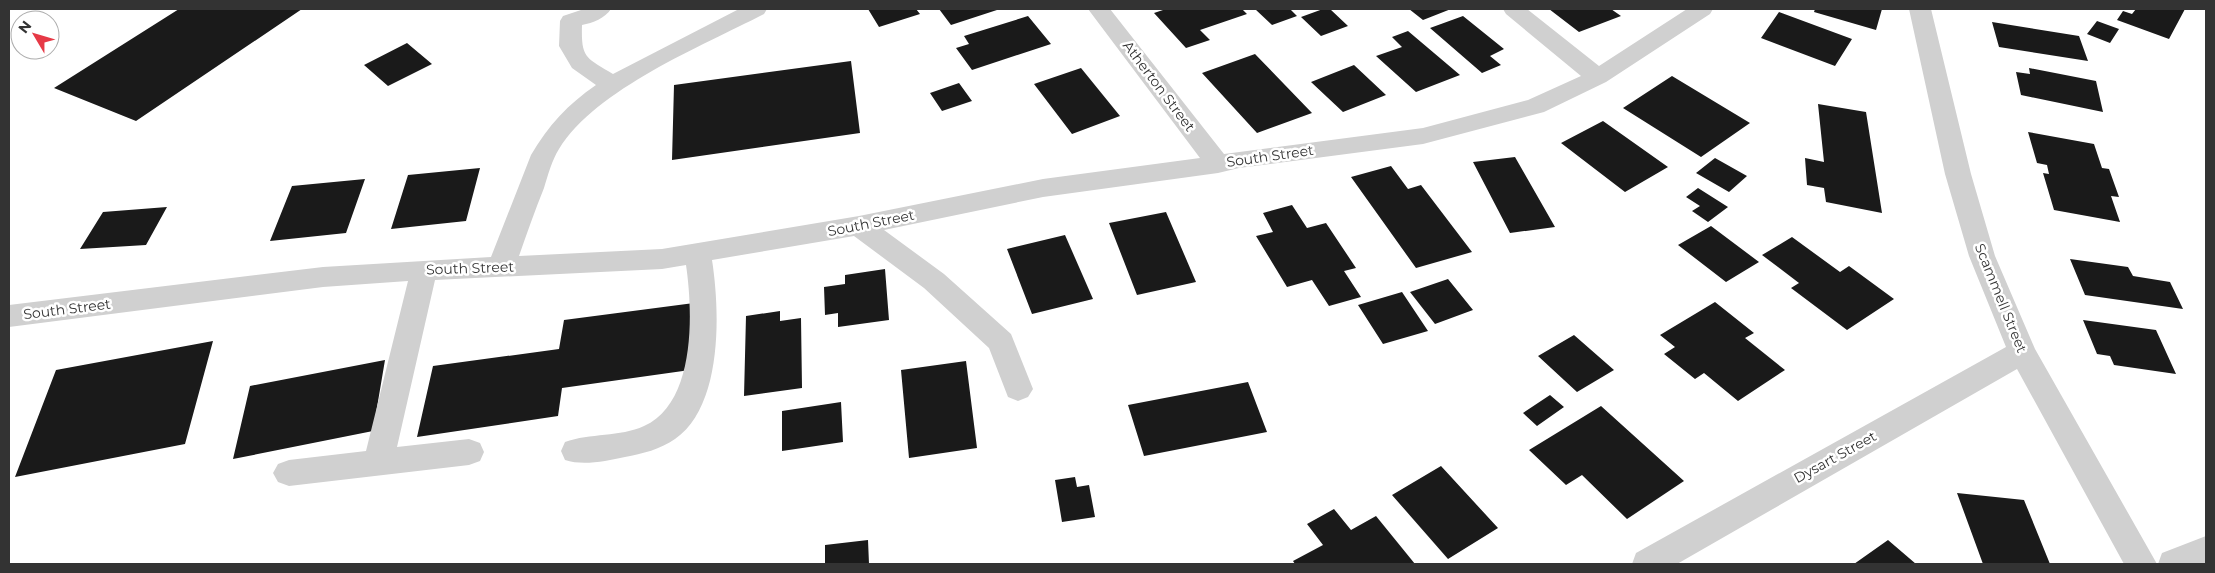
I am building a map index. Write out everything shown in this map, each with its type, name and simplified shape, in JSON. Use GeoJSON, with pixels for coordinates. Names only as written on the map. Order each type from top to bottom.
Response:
{"type":"FeatureCollection","features":[{"type":"Feature","properties":{"kind":"street"},"geometry":{"type":"LineString","coordinates":[[600,9],[584,18],[568,15],[570,46],[580,63],[612,85]]}},
{"type":"Feature","properties":{"kind":"street"},"geometry":{"type":"LineString","coordinates":[[501,267],[543,155],[560,127],[576,112],[612,85],[650,63],[756,9]]}},
{"type":"Feature","properties":{"kind":"street","name":"Atherton Street"},"geometry":{"type":"LineString","coordinates":[[1100,9],[1218,164]]}},
{"type":"Feature","properties":{"kind":"street"},"geometry":{"type":"LineString","coordinates":[[1514,9],[1598,77]]}},
{"type":"Feature","properties":{"kind":"street","name":"South Street"},"geometry":{"type":"LineString","coordinates":[[9,316],[264,283],[424,270],[662,259],[859,226],[1043,188],[1218,164],[1240,159],[1423,136],[1536,106],[1598,77],[1702,9]]}},
{"type":"Feature","properties":{"kind":"street","name":"Scammell Street"},"geometry":{"type":"LineString","coordinates":[[1920,9],[1958,174],[1982,256],[2022,352],[2141,564]]}},
{"type":"Feature","properties":{"kind":"street"},"geometry":{"type":"LineString","coordinates":[[859,226],[934,281],[1001,342],[1018,389]]}},
{"type":"Feature","properties":{"kind":"street"},"geometry":{"type":"LineString","coordinates":[[576,452],[641,440],[664,430],[676,420],[693,389],[704,328],[704,298],[698,254]]}},
{"type":"Feature","properties":{"kind":"street"},"geometry":{"type":"LineString","coordinates":[[378,463],[424,270]]}},
{"type":"Feature","properties":{"kind":"street","name":"Dysart Street"},"geometry":{"type":"LineString","coordinates":[[1648,564],[2022,352]]}},
{"type":"Feature","properties":{"kind":"street"},"geometry":{"type":"LineString","coordinates":[[289,473],[469,452]]}},
{"type":"Feature","properties":{"kind":"street"},"geometry":{"type":"LineString","coordinates":[[2174,564],[2206,551]]}},
{"type":"Feature","properties":{"kind":"building"},"geometry":{"type":"Polygon","coordinates":[[[179,9],[302,9],[136,121],[54,88],[179,9]]]}},
{"type":"Feature","properties":{"kind":"building"},"geometry":{"type":"Polygon","coordinates":[[[868,9],[916,9],[920,14],[879,27],[868,9]]]}},
{"type":"Feature","properties":{"kind":"building"},"geometry":{"type":"Polygon","coordinates":[[[939,9],[1000,9],[951,25],[939,9]]]}},
{"type":"Feature","properties":{"kind":"building"},"geometry":{"type":"Polygon","coordinates":[[[1166,9],[1242,9],[1247,14],[1200,30],[1210,40],[1186,48],[1154,13],[1166,9]]]}},
{"type":"Feature","properties":{"kind":"building"},"geometry":{"type":"Polygon","coordinates":[[[1255,9],[1290,9],[1297,16],[1272,25],[1255,9]]]}},
{"type":"Feature","properties":{"kind":"building"},"geometry":{"type":"Polygon","coordinates":[[[1323,9],[1330,9],[1348,26],[1321,36],[1301,17],[1323,9]]]}},
{"type":"Feature","properties":{"kind":"building"},"geometry":{"type":"Polygon","coordinates":[[[1409,9],[1451,9],[1423,20],[1409,9]]]}},
{"type":"Feature","properties":{"kind":"building"},"geometry":{"type":"Polygon","coordinates":[[[1549,9],[1611,9],[1621,16],[1579,32],[1549,9]]]}},
{"type":"Feature","properties":{"kind":"building"},"geometry":{"type":"Polygon","coordinates":[[[1815,9],[1882,9],[1876,30],[1814,12],[1815,9]]]}},
{"type":"Feature","properties":{"kind":"building"},"geometry":{"type":"Polygon","coordinates":[[[2136,9],[2185,9],[2169,39],[2117,20],[2123,11],[2132,14],[2136,9]]]}},
{"type":"Feature","properties":{"kind":"building"},"geometry":{"type":"Polygon","coordinates":[[[1779,12],[1852,39],[1835,66],[1761,38],[1779,12]]]}},
{"type":"Feature","properties":{"kind":"building"},"geometry":{"type":"Polygon","coordinates":[[[1028,16],[1051,44],[972,70],[956,48],[969,44],[964,36],[1028,16]]]}},
{"type":"Feature","properties":{"kind":"building"},"geometry":{"type":"Polygon","coordinates":[[[1463,16],[1504,49],[1490,56],[1501,65],[1482,73],[1430,28],[1463,16]]]}},
{"type":"Feature","properties":{"kind":"building"},"geometry":{"type":"Polygon","coordinates":[[[2097,21],[2119,29],[2110,43],[2087,34],[2097,21]]]}},
{"type":"Feature","properties":{"kind":"building"},"geometry":{"type":"Polygon","coordinates":[[[1992,22],[2079,36],[2088,61],[1999,47],[1992,22]]]}},
{"type":"Feature","properties":{"kind":"building"},"geometry":{"type":"Polygon","coordinates":[[[1408,31],[1460,75],[1416,92],[1376,56],[1402,47],[1392,37],[1408,31]]]}},
{"type":"Feature","properties":{"kind":"building"},"geometry":{"type":"Polygon","coordinates":[[[407,43],[432,64],[388,86],[364,65],[407,43]]]}},
{"type":"Feature","properties":{"kind":"building"},"geometry":{"type":"Polygon","coordinates":[[[1255,54],[1312,113],[1257,133],[1202,73],[1255,54]]]}},
{"type":"Feature","properties":{"kind":"building"},"geometry":{"type":"Polygon","coordinates":[[[851,61],[860,133],[672,160],[674,85],[851,61]]]}},
{"type":"Feature","properties":{"kind":"building"},"geometry":{"type":"Polygon","coordinates":[[[1354,65],[1386,95],[1343,112],[1311,82],[1354,65]]]}},
{"type":"Feature","properties":{"kind":"building"},"geometry":{"type":"Polygon","coordinates":[[[1081,68],[1120,116],[1072,134],[1034,84],[1081,68]]]}},
{"type":"Feature","properties":{"kind":"building"},"geometry":{"type":"Polygon","coordinates":[[[2029,68],[2096,81],[2103,112],[2021,95],[2016,72],[2030,74],[2029,68]]]}},
{"type":"Feature","properties":{"kind":"building"},"geometry":{"type":"Polygon","coordinates":[[[1672,76],[1750,123],[1701,157],[1623,108],[1672,76]]]}},
{"type":"Feature","properties":{"kind":"building"},"geometry":{"type":"Polygon","coordinates":[[[959,83],[972,101],[942,111],[930,93],[959,83]]]}},
{"type":"Feature","properties":{"kind":"building"},"geometry":{"type":"Polygon","coordinates":[[[1818,104],[1866,112],[1882,213],[1826,202],[1824,188],[1807,185],[1805,158],[1824,162],[1818,104]]]}},
{"type":"Feature","properties":{"kind":"building"},"geometry":{"type":"Polygon","coordinates":[[[1603,121],[1668,167],[1625,192],[1561,143],[1603,121]]]}},
{"type":"Feature","properties":{"kind":"building"},"geometry":{"type":"Polygon","coordinates":[[[2028,132],[2094,144],[2102,168],[2109,169],[2119,197],[2111,196],[2120,222],[2054,210],[2043,173],[2049,174],[2047,165],[2037,163],[2028,132]]]}},
{"type":"Feature","properties":{"kind":"building"},"geometry":{"type":"Polygon","coordinates":[[[1515,157],[1555,227],[1510,233],[1473,162],[1515,157]]]}},
{"type":"Feature","properties":{"kind":"building"},"geometry":{"type":"Polygon","coordinates":[[[1715,158],[1747,176],[1729,192],[1696,173],[1715,158]]]}},
{"type":"Feature","properties":{"kind":"building"},"geometry":{"type":"Polygon","coordinates":[[[1391,166],[1408,189],[1421,185],[1472,252],[1416,268],[1351,177],[1391,166]]]}},
{"type":"Feature","properties":{"kind":"building"},"geometry":{"type":"Polygon","coordinates":[[[480,168],[466,221],[391,229],[408,175],[480,168]]]}},
{"type":"Feature","properties":{"kind":"building"},"geometry":{"type":"Polygon","coordinates":[[[365,179],[346,233],[270,241],[292,186],[365,179]]]}},
{"type":"Feature","properties":{"kind":"building"},"geometry":{"type":"Polygon","coordinates":[[[1698,188],[1728,207],[1708,222],[1692,211],[1700,206],[1686,197],[1698,188]]]}},
{"type":"Feature","properties":{"kind":"building"},"geometry":{"type":"Polygon","coordinates":[[[1292,205],[1307,228],[1326,223],[1356,268],[1344,271],[1361,297],[1329,306],[1312,280],[1287,287],[1256,236],[1273,232],[1263,213],[1292,205]]]}},
{"type":"Feature","properties":{"kind":"building"},"geometry":{"type":"Polygon","coordinates":[[[167,207],[146,245],[80,249],[103,212],[167,207]]]}},
{"type":"Feature","properties":{"kind":"building"},"geometry":{"type":"Polygon","coordinates":[[[1166,212],[1196,282],[1137,295],[1109,223],[1166,212]]]}},
{"type":"Feature","properties":{"kind":"building"},"geometry":{"type":"Polygon","coordinates":[[[1711,226],[1759,262],[1726,282],[1678,245],[1711,226]]]}},
{"type":"Feature","properties":{"kind":"building"},"geometry":{"type":"Polygon","coordinates":[[[1065,235],[1093,299],[1032,314],[1007,249],[1065,235]]]}},
{"type":"Feature","properties":{"kind":"building"},"geometry":{"type":"Polygon","coordinates":[[[1792,237],[1840,272],[1849,266],[1894,299],[1847,330],[1791,288],[1799,283],[1762,255],[1792,237]]]}},
{"type":"Feature","properties":{"kind":"building"},"geometry":{"type":"Polygon","coordinates":[[[2070,259],[2128,267],[2133,276],[2170,282],[2183,309],[2085,295],[2070,259]]]}},
{"type":"Feature","properties":{"kind":"building"},"geometry":{"type":"Polygon","coordinates":[[[885,269],[889,320],[838,327],[838,313],[825,315],[824,287],[845,284],[845,275],[885,269]]]}},
{"type":"Feature","properties":{"kind":"building"},"geometry":{"type":"Polygon","coordinates":[[[1448,279],[1473,310],[1435,324],[1410,292],[1448,279]]]}},
{"type":"Feature","properties":{"kind":"building"},"geometry":{"type":"Polygon","coordinates":[[[1402,292],[1428,331],[1383,344],[1358,305],[1402,292]]]}},
{"type":"Feature","properties":{"kind":"building"},"geometry":{"type":"Polygon","coordinates":[[[1715,302],[1754,333],[1745,338],[1785,370],[1738,401],[1704,373],[1695,379],[1664,354],[1675,347],[1660,335],[1715,302]]]}},
{"type":"Feature","properties":{"kind":"building"},"geometry":{"type":"Polygon","coordinates":[[[694,303],[690,370],[562,388],[558,416],[417,437],[433,366],[559,349],[564,320],[694,303]]]}},
{"type":"Feature","properties":{"kind":"building"},"geometry":{"type":"Polygon","coordinates":[[[780,311],[780,321],[801,318],[802,388],[744,396],[746,316],[780,311]]]}},
{"type":"Feature","properties":{"kind":"building"},"geometry":{"type":"Polygon","coordinates":[[[2083,320],[2156,330],[2176,374],[2114,365],[2110,356],[2097,354],[2083,320]]]}},
{"type":"Feature","properties":{"kind":"building"},"geometry":{"type":"Polygon","coordinates":[[[1574,335],[1614,370],[1577,392],[1538,356],[1574,335]]]}},
{"type":"Feature","properties":{"kind":"building"},"geometry":{"type":"Polygon","coordinates":[[[213,341],[185,444],[15,477],[56,370],[213,341]]]}},
{"type":"Feature","properties":{"kind":"building"},"geometry":{"type":"Polygon","coordinates":[[[385,360],[373,431],[233,459],[250,386],[385,360]]]}},
{"type":"Feature","properties":{"kind":"building"},"geometry":{"type":"Polygon","coordinates":[[[966,361],[977,448],[909,458],[901,370],[966,361]]]}},
{"type":"Feature","properties":{"kind":"building"},"geometry":{"type":"Polygon","coordinates":[[[1248,382],[1267,432],[1144,456],[1128,405],[1248,382]]]}},
{"type":"Feature","properties":{"kind":"building"},"geometry":{"type":"Polygon","coordinates":[[[1550,395],[1564,407],[1537,426],[1523,413],[1550,395]]]}},
{"type":"Feature","properties":{"kind":"building"},"geometry":{"type":"Polygon","coordinates":[[[841,402],[843,442],[782,451],[782,411],[841,402]]]}},
{"type":"Feature","properties":{"kind":"building"},"geometry":{"type":"Polygon","coordinates":[[[1601,406],[1684,481],[1627,519],[1582,475],[1566,485],[1529,450],[1601,406]]]}},
{"type":"Feature","properties":{"kind":"building"},"geometry":{"type":"Polygon","coordinates":[[[1441,466],[1498,528],[1448,559],[1392,495],[1441,466]]]}},
{"type":"Feature","properties":{"kind":"building"},"geometry":{"type":"Polygon","coordinates":[[[1075,477],[1077,487],[1089,485],[1095,517],[1062,522],[1055,480],[1075,477]]]}},
{"type":"Feature","properties":{"kind":"building"},"geometry":{"type":"Polygon","coordinates":[[[1957,493],[2024,500],[2050,564],[1983,564],[1957,493]]]}},
{"type":"Feature","properties":{"kind":"building"},"geometry":{"type":"Polygon","coordinates":[[[1334,509],[1351,530],[1376,516],[1415,564],[1295,564],[1293,561],[1323,545],[1307,524],[1334,509]]]}},
{"type":"Feature","properties":{"kind":"building"},"geometry":{"type":"Polygon","coordinates":[[[868,540],[869,564],[825,564],[825,545],[868,540]]]}},
{"type":"Feature","properties":{"kind":"building"},"geometry":{"type":"Polygon","coordinates":[[[1888,540],[1916,564],[1854,564],[1888,540]]]}}]}
